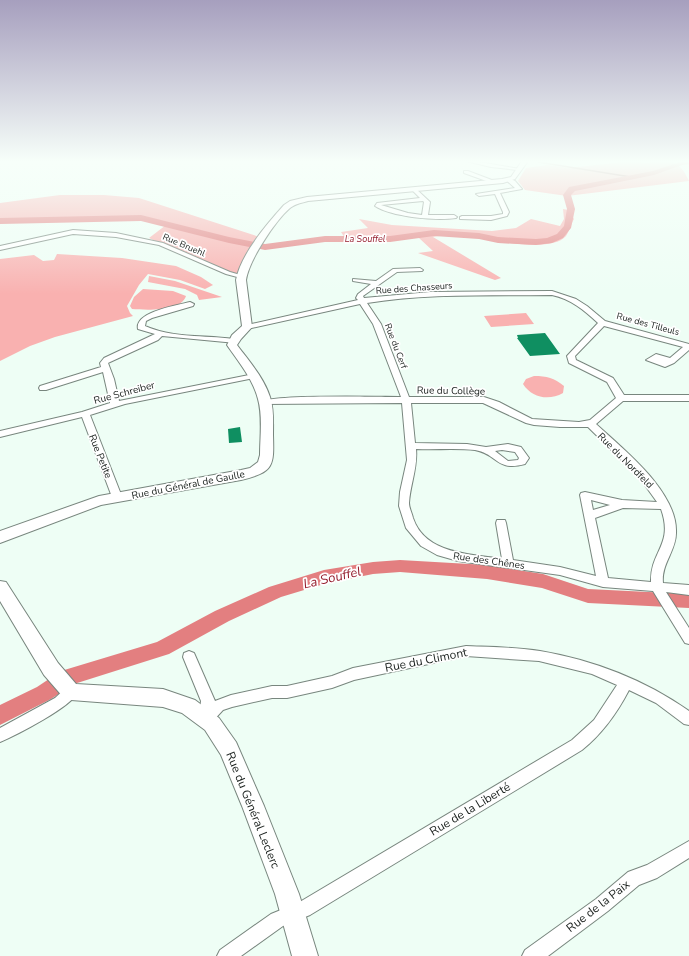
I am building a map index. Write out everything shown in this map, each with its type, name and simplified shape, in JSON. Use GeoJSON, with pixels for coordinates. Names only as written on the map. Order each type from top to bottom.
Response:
{"type":"FeatureCollection","features":[{"type":"Feature","properties":{"kind":"street"},"geometry":{"type":"LineString","coordinates":[[190,304],[152,315],[142,322],[141,327],[148,331],[160,334],[233,340],[247,327],[241,276],[257,246],[284,210],[291,206]]}},
{"type":"Feature","properties":{"kind":"street"},"geometry":{"type":"LineString","coordinates":[[378,206],[407,215],[491,218],[505,215],[506,212],[503,206]]}},
{"type":"Feature","properties":{"kind":"street"},"geometry":{"type":"LineString","coordinates":[[425,216],[428,206]]}},
{"type":"Feature","properties":{"kind":"street","name":"Rue Bruehl"},"geometry":{"type":"LineString","coordinates":[[0,248],[73,232],[116,235],[161,244],[228,273],[241,276]]}},
{"type":"Feature","properties":{"kind":"street"},"geometry":{"type":"LineString","coordinates":[[363,301],[360,295],[395,270],[420,270]]}},
{"type":"Feature","properties":{"kind":"street"},"geometry":{"type":"LineString","coordinates":[[355,280],[377,283]]}},
{"type":"Feature","properties":{"kind":"street","name":"Rue des Chasseurs"},"geometry":{"type":"LineString","coordinates":[[247,327],[363,301],[396,296],[541,292],[562,295],[582,305],[602,323]]}},
{"type":"Feature","properties":{"kind":"street","name":"Rue du Cerf"},"geometry":{"type":"LineString","coordinates":[[363,301],[377,324],[406,400]]}},
{"type":"Feature","properties":{"kind":"street"},"geometry":{"type":"LineString","coordinates":[[602,323],[571,356],[572,361],[610,380],[621,398]]}},
{"type":"Feature","properties":{"kind":"street","name":"Rue des Tilleuls"},"geometry":{"type":"LineString","coordinates":[[602,323],[689,346]]}},
{"type":"Feature","properties":{"kind":"street"},"geometry":{"type":"LineString","coordinates":[[115,404],[104,364],[107,360],[155,338],[160,334]]}},
{"type":"Feature","properties":{"kind":"street","name":"Rue du Général de Gaulle"},"geometry":{"type":"LineString","coordinates":[[0,537],[87,505],[116,497],[241,475],[260,469],[266,462],[266,402],[254,376],[234,350],[232,345],[233,340]]}},
{"type":"Feature","properties":{"kind":"street"},"geometry":{"type":"LineString","coordinates":[[671,361],[689,346]]}},
{"type":"Feature","properties":{"kind":"street"},"geometry":{"type":"LineString","coordinates":[[43,388],[106,368]]}},
{"type":"Feature","properties":{"kind":"street","name":"Rue Schreiber"},"geometry":{"type":"LineString","coordinates":[[0,434],[85,414],[115,404],[254,376]]}},
{"type":"Feature","properties":{"kind":"street"},"geometry":{"type":"LineString","coordinates":[[590,424],[621,398],[689,399]]}},
{"type":"Feature","properties":{"kind":"street","name":"Rue du Collège"},"geometry":{"type":"LineString","coordinates":[[266,402],[290,400],[484,400],[493,402],[530,422],[544,424],[590,424]]}},
{"type":"Feature","properties":{"kind":"street","name":"Rue des Chênes"},"geometry":{"type":"LineString","coordinates":[[406,400],[412,460],[405,492],[404,506],[408,522],[414,532],[425,543],[441,552],[458,557],[560,571],[603,582],[689,590]]}},
{"type":"Feature","properties":{"kind":"street","name":"Rue Petite"},"geometry":{"type":"LineString","coordinates":[[85,414],[116,497]]}},
{"type":"Feature","properties":{"kind":"street","name":"Rue du Nordfeld"},"geometry":{"type":"LineString","coordinates":[[590,424],[655,488],[665,506],[672,527],[671,535],[659,563],[656,579],[657,588]]}},
{"type":"Feature","properties":{"kind":"street"},"geometry":{"type":"LineString","coordinates":[[411,446],[475,448],[485,450]]}},
{"type":"Feature","properties":{"kind":"street"},"geometry":{"type":"LineString","coordinates":[[603,582],[585,495],[622,504],[665,506]]}},
{"type":"Feature","properties":{"kind":"street"},"geometry":{"type":"LineString","coordinates":[[589,516],[622,504]]}},
{"type":"Feature","properties":{"kind":"street"},"geometry":{"type":"LineString","coordinates":[[501,523],[508,563]]}},
{"type":"Feature","properties":{"kind":"street"},"geometry":{"type":"LineString","coordinates":[[657,588],[689,639]]}},
{"type":"Feature","properties":{"kind":"street"},"geometry":{"type":"LineString","coordinates":[[0,735],[60,702],[64,685],[1,590]]}},
{"type":"Feature","properties":{"kind":"street","name":"Rue du Climont"},"geometry":{"type":"LineString","coordinates":[[206,718],[218,706],[231,701],[262,694],[287,692],[332,682],[353,674],[456,652],[502,652],[539,656],[582,666],[626,682],[661,700],[689,719]]}},
{"type":"Feature","properties":{"kind":"street"},"geometry":{"type":"LineString","coordinates":[[189,657],[208,701],[206,718]]}},
{"type":"Feature","properties":{"kind":"street","name":"Rue de la Liberté"},"geometry":{"type":"LineString","coordinates":[[226,956],[278,920],[320,899],[578,745],[592,733],[603,720],[626,682]]}},
{"type":"Feature","properties":{"kind":"street","name":"Rue du Général Leclerc"},"geometry":{"type":"LineString","coordinates":[[64,685],[163,698],[188,706],[206,718],[224,740],[237,765],[281,878],[305,956]]}},
{"type":"Feature","properties":{"kind":"street","name":"Rue de la Paix"},"geometry":{"type":"LineString","coordinates":[[530,956],[541,950],[602,905],[622,886],[634,878],[652,872],[689,849]]}},
{"type":"Feature","properties":{"kind":"shaded area"},"geometry":{"type":"Polygon","coordinates":[[[0,206],[163,206],[266,239],[242,276],[216,270],[149,238],[166,225],[129,217],[0,223],[0,206]]]}},
{"type":"Feature","properties":{"kind":"shaded area"},"geometry":{"type":"Polygon","coordinates":[[[563,209],[569,210],[574,219],[566,236],[558,241],[547,244],[520,244],[461,236],[433,237],[501,278],[495,280],[418,253],[433,251],[419,238],[345,238],[341,232],[368,228],[359,219],[392,225],[492,231],[516,228],[531,219],[560,226],[564,219],[563,209]]]}},
{"type":"Feature","properties":{"kind":"shaded area"},"geometry":{"type":"Polygon","coordinates":[[[57,254],[122,258],[176,266],[201,277],[213,285],[205,289],[180,280],[148,274],[139,285],[127,306],[133,316],[55,337],[30,346],[0,361],[0,259],[34,255],[43,261],[54,260],[57,254]]]}},
{"type":"Feature","properties":{"kind":"shaded area"},"geometry":{"type":"Polygon","coordinates":[[[149,276],[175,281],[222,297],[199,300],[197,295],[185,289],[148,282],[149,276]]]}},
{"type":"Feature","properties":{"kind":"shaded area"},"geometry":{"type":"Polygon","coordinates":[[[143,289],[173,291],[186,296],[183,301],[177,305],[162,309],[132,309],[130,306],[134,297],[143,289]]]}},
{"type":"Feature","properties":{"kind":"shaded area"},"geometry":{"type":"Polygon","coordinates":[[[526,313],[534,324],[491,327],[484,316],[526,313]]]}},
{"type":"Feature","properties":{"kind":"shaded area"},"geometry":{"type":"Polygon","coordinates":[[[534,376],[554,379],[564,386],[563,393],[552,397],[541,397],[536,395],[527,389],[523,384],[526,379],[534,376]]]}},
{"type":"Feature","properties":{"kind":"building"},"geometry":{"type":"Polygon","coordinates":[[[545,333],[560,354],[530,356],[517,338],[517,335],[545,333]]]}},
{"type":"Feature","properties":{"kind":"building"},"geometry":{"type":"Polygon","coordinates":[[[240,427],[242,442],[229,443],[228,429],[240,427]]]}},
{"type":"Feature","properties":{"kind":"waterway","name":"La Souffel"},"geometry":{"type":"LineString","coordinates":[[0,221],[141,218],[229,240],[265,247],[325,239],[390,239],[434,233],[479,236],[498,240],[536,242],[549,241],[560,236],[568,226],[571,209],[570,206]]}},
{"type":"Feature","properties":{"kind":"waterway","name":"La Souffel"},"geometry":{"type":"LineString","coordinates":[[0,715],[44,693],[68,677],[162,648],[222,616],[275,592],[324,577],[373,568],[400,566],[487,572],[543,581],[588,596],[689,601]]}}]}
